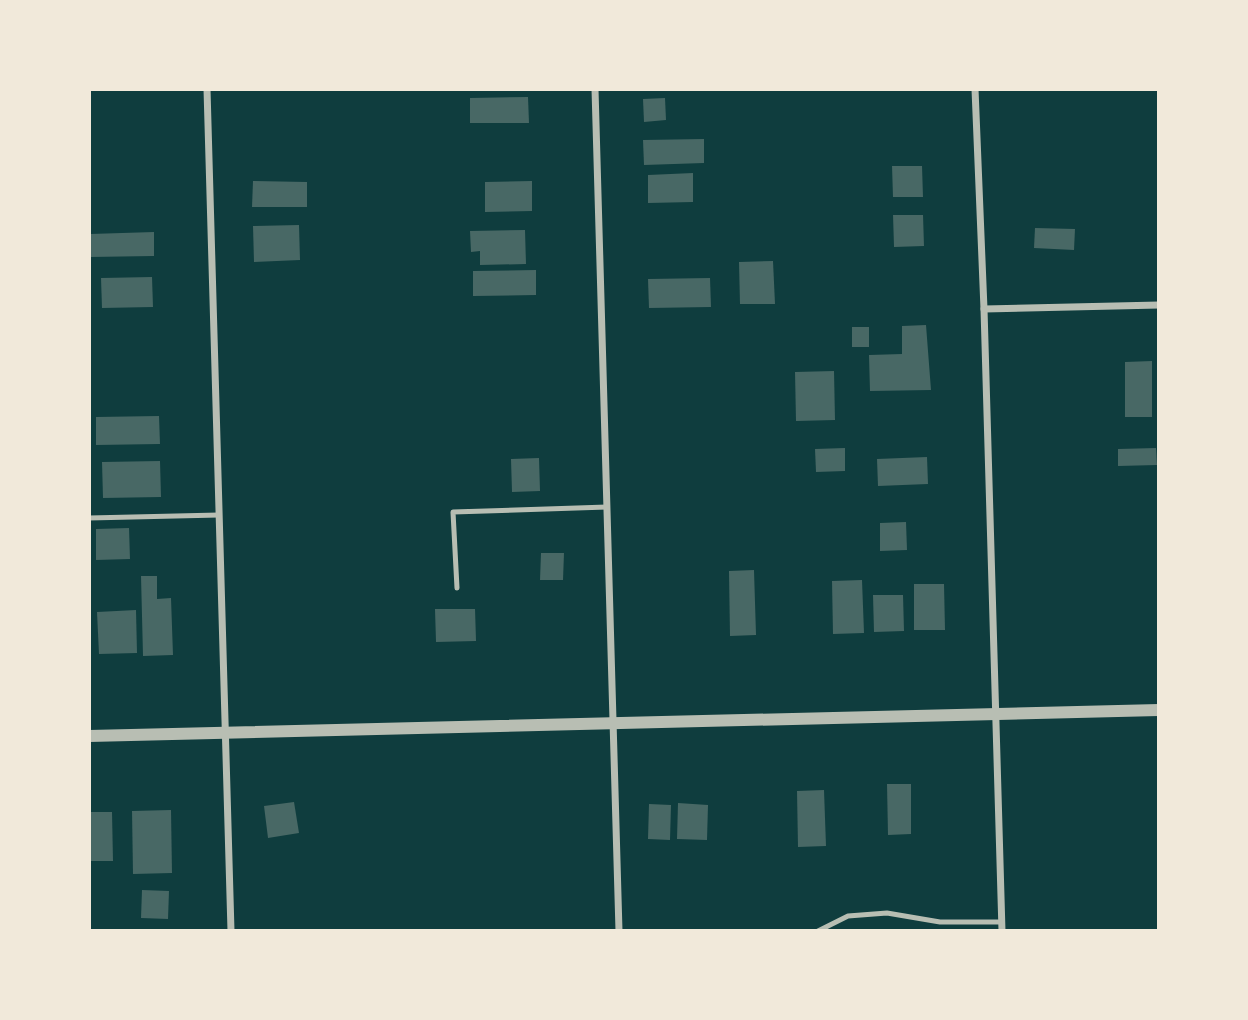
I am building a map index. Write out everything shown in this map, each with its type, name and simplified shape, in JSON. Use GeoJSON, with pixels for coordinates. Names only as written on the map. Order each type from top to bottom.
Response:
{"type":"FeatureCollection","features":[{"type":"Feature","properties":{"kind":"street"},"geometry":{"type":"LineString","coordinates":[[207,89],[232,931]]}},
{"type":"Feature","properties":{"kind":"street"},"geometry":{"type":"LineString","coordinates":[[595,89],[620,931]]}},
{"type":"Feature","properties":{"kind":"street"},"geometry":{"type":"LineString","coordinates":[[975,89],[1002,931]]}},
{"type":"Feature","properties":{"kind":"street"},"geometry":{"type":"LineString","coordinates":[[984,309],[1159,305]]}},
{"type":"Feature","properties":{"kind":"street"},"geometry":{"type":"LineString","coordinates":[[89,736],[1159,710]]}},
{"type":"Feature","properties":{"kind":"lane"},"geometry":{"type":"LineString","coordinates":[[457,588],[453,512],[607,507]]}},
{"type":"Feature","properties":{"kind":"lane"},"geometry":{"type":"LineString","coordinates":[[89,518],[219,515]]}},
{"type":"Feature","properties":{"kind":"lane"},"geometry":{"type":"LineString","coordinates":[[818,931],[848,916],[887,913],[940,922],[1002,922]]}},
{"type":"Feature","properties":{"kind":"building"},"geometry":{"type":"Polygon","coordinates":[[[528,97],[529,123],[470,123],[470,98],[528,97]]]}},
{"type":"Feature","properties":{"kind":"building"},"geometry":{"type":"Polygon","coordinates":[[[665,98],[666,120],[644,122],[643,99],[665,98]]]}},
{"type":"Feature","properties":{"kind":"building"},"geometry":{"type":"Polygon","coordinates":[[[704,139],[704,163],[644,165],[643,140],[704,139]]]}},
{"type":"Feature","properties":{"kind":"building"},"geometry":{"type":"Polygon","coordinates":[[[892,166],[922,166],[923,197],[893,197],[892,166]]]}},
{"type":"Feature","properties":{"kind":"building"},"geometry":{"type":"Polygon","coordinates":[[[693,173],[693,202],[648,203],[648,175],[693,173]]]}},
{"type":"Feature","properties":{"kind":"building"},"geometry":{"type":"Polygon","coordinates":[[[253,181],[307,182],[307,207],[252,207],[253,181]]]}},
{"type":"Feature","properties":{"kind":"building"},"geometry":{"type":"Polygon","coordinates":[[[532,181],[532,211],[485,212],[485,182],[532,181]]]}},
{"type":"Feature","properties":{"kind":"building"},"geometry":{"type":"Polygon","coordinates":[[[893,215],[923,215],[924,246],[894,247],[893,215]]]}},
{"type":"Feature","properties":{"kind":"building"},"geometry":{"type":"Polygon","coordinates":[[[299,225],[300,260],[254,262],[253,226],[299,225]]]}},
{"type":"Feature","properties":{"kind":"building"},"geometry":{"type":"Polygon","coordinates":[[[1035,228],[1075,229],[1074,250],[1034,248],[1035,228]]]}},
{"type":"Feature","properties":{"kind":"building"},"geometry":{"type":"Polygon","coordinates":[[[525,230],[526,264],[480,265],[480,251],[471,252],[470,231],[525,230]]]}},
{"type":"Feature","properties":{"kind":"building"},"geometry":{"type":"Polygon","coordinates":[[[154,232],[154,256],[90,257],[90,234],[154,232]]]}},
{"type":"Feature","properties":{"kind":"building"},"geometry":{"type":"Polygon","coordinates":[[[773,261],[775,304],[740,304],[739,262],[773,261]]]}},
{"type":"Feature","properties":{"kind":"building"},"geometry":{"type":"Polygon","coordinates":[[[536,270],[536,295],[473,296],[473,271],[536,270]]]}},
{"type":"Feature","properties":{"kind":"building"},"geometry":{"type":"Polygon","coordinates":[[[152,277],[153,307],[102,308],[101,278],[152,277]]]}},
{"type":"Feature","properties":{"kind":"building"},"geometry":{"type":"Polygon","coordinates":[[[710,278],[711,307],[649,308],[648,279],[710,278]]]}},
{"type":"Feature","properties":{"kind":"building"},"geometry":{"type":"Polygon","coordinates":[[[926,325],[931,390],[870,391],[869,355],[902,354],[902,326],[926,325]]]}},
{"type":"Feature","properties":{"kind":"building"},"geometry":{"type":"Polygon","coordinates":[[[852,327],[869,327],[869,347],[852,347],[852,327]]]}},
{"type":"Feature","properties":{"kind":"building"},"geometry":{"type":"Polygon","coordinates":[[[1152,361],[1152,417],[1125,417],[1125,362],[1152,361]]]}},
{"type":"Feature","properties":{"kind":"building"},"geometry":{"type":"Polygon","coordinates":[[[834,371],[835,420],[796,421],[795,372],[834,371]]]}},
{"type":"Feature","properties":{"kind":"building"},"geometry":{"type":"Polygon","coordinates":[[[159,416],[160,444],[96,445],[96,417],[159,416]]]}},
{"type":"Feature","properties":{"kind":"building"},"geometry":{"type":"Polygon","coordinates":[[[845,448],[845,471],[816,472],[815,449],[845,448]]]}},
{"type":"Feature","properties":{"kind":"building"},"geometry":{"type":"Polygon","coordinates":[[[1156,448],[1157,465],[1118,466],[1118,449],[1156,448]]]}},
{"type":"Feature","properties":{"kind":"building"},"geometry":{"type":"Polygon","coordinates":[[[927,457],[928,484],[878,486],[877,459],[927,457]]]}},
{"type":"Feature","properties":{"kind":"building"},"geometry":{"type":"Polygon","coordinates":[[[539,458],[540,491],[512,492],[511,459],[539,458]]]}},
{"type":"Feature","properties":{"kind":"building"},"geometry":{"type":"Polygon","coordinates":[[[160,461],[161,497],[103,498],[102,462],[160,461]]]}},
{"type":"Feature","properties":{"kind":"building"},"geometry":{"type":"Polygon","coordinates":[[[906,522],[907,550],[880,551],[880,523],[906,522]]]}},
{"type":"Feature","properties":{"kind":"building"},"geometry":{"type":"Polygon","coordinates":[[[129,528],[130,559],[96,560],[96,529],[129,528]]]}},
{"type":"Feature","properties":{"kind":"building"},"geometry":{"type":"Polygon","coordinates":[[[541,553],[564,553],[563,580],[540,580],[541,553]]]}},
{"type":"Feature","properties":{"kind":"building"},"geometry":{"type":"Polygon","coordinates":[[[754,570],[756,635],[730,636],[729,571],[754,570]]]}},
{"type":"Feature","properties":{"kind":"building"},"geometry":{"type":"Polygon","coordinates":[[[141,576],[157,576],[157,599],[171,598],[173,655],[143,656],[141,576]]]}},
{"type":"Feature","properties":{"kind":"building"},"geometry":{"type":"Polygon","coordinates":[[[862,580],[864,633],[833,634],[832,581],[862,580]]]}},
{"type":"Feature","properties":{"kind":"building"},"geometry":{"type":"Polygon","coordinates":[[[914,584],[944,584],[945,630],[914,630],[914,584]]]}},
{"type":"Feature","properties":{"kind":"building"},"geometry":{"type":"Polygon","coordinates":[[[873,595],[903,595],[904,631],[874,632],[873,595]]]}},
{"type":"Feature","properties":{"kind":"building"},"geometry":{"type":"Polygon","coordinates":[[[435,609],[475,609],[476,641],[436,642],[435,609]]]}},
{"type":"Feature","properties":{"kind":"building"},"geometry":{"type":"Polygon","coordinates":[[[136,610],[137,653],[99,654],[97,612],[136,610]]]}},
{"type":"Feature","properties":{"kind":"building"},"geometry":{"type":"Polygon","coordinates":[[[887,784],[911,784],[911,834],[888,835],[887,784]]]}},
{"type":"Feature","properties":{"kind":"building"},"geometry":{"type":"Polygon","coordinates":[[[824,790],[826,846],[798,847],[797,791],[824,790]]]}},
{"type":"Feature","properties":{"kind":"building"},"geometry":{"type":"Polygon","coordinates":[[[294,802],[299,833],[268,838],[264,806],[294,802]]]}},
{"type":"Feature","properties":{"kind":"building"},"geometry":{"type":"Polygon","coordinates":[[[678,803],[708,805],[707,840],[677,839],[678,803]]]}},
{"type":"Feature","properties":{"kind":"building"},"geometry":{"type":"Polygon","coordinates":[[[649,804],[671,805],[670,840],[648,839],[649,804]]]}},
{"type":"Feature","properties":{"kind":"building"},"geometry":{"type":"Polygon","coordinates":[[[171,810],[172,873],[133,874],[132,811],[171,810]]]}},
{"type":"Feature","properties":{"kind":"building"},"geometry":{"type":"Polygon","coordinates":[[[89,812],[112,812],[113,861],[89,861],[89,812]]]}},
{"type":"Feature","properties":{"kind":"building"},"geometry":{"type":"Polygon","coordinates":[[[142,890],[169,891],[168,919],[141,918],[142,890]]]}}]}
